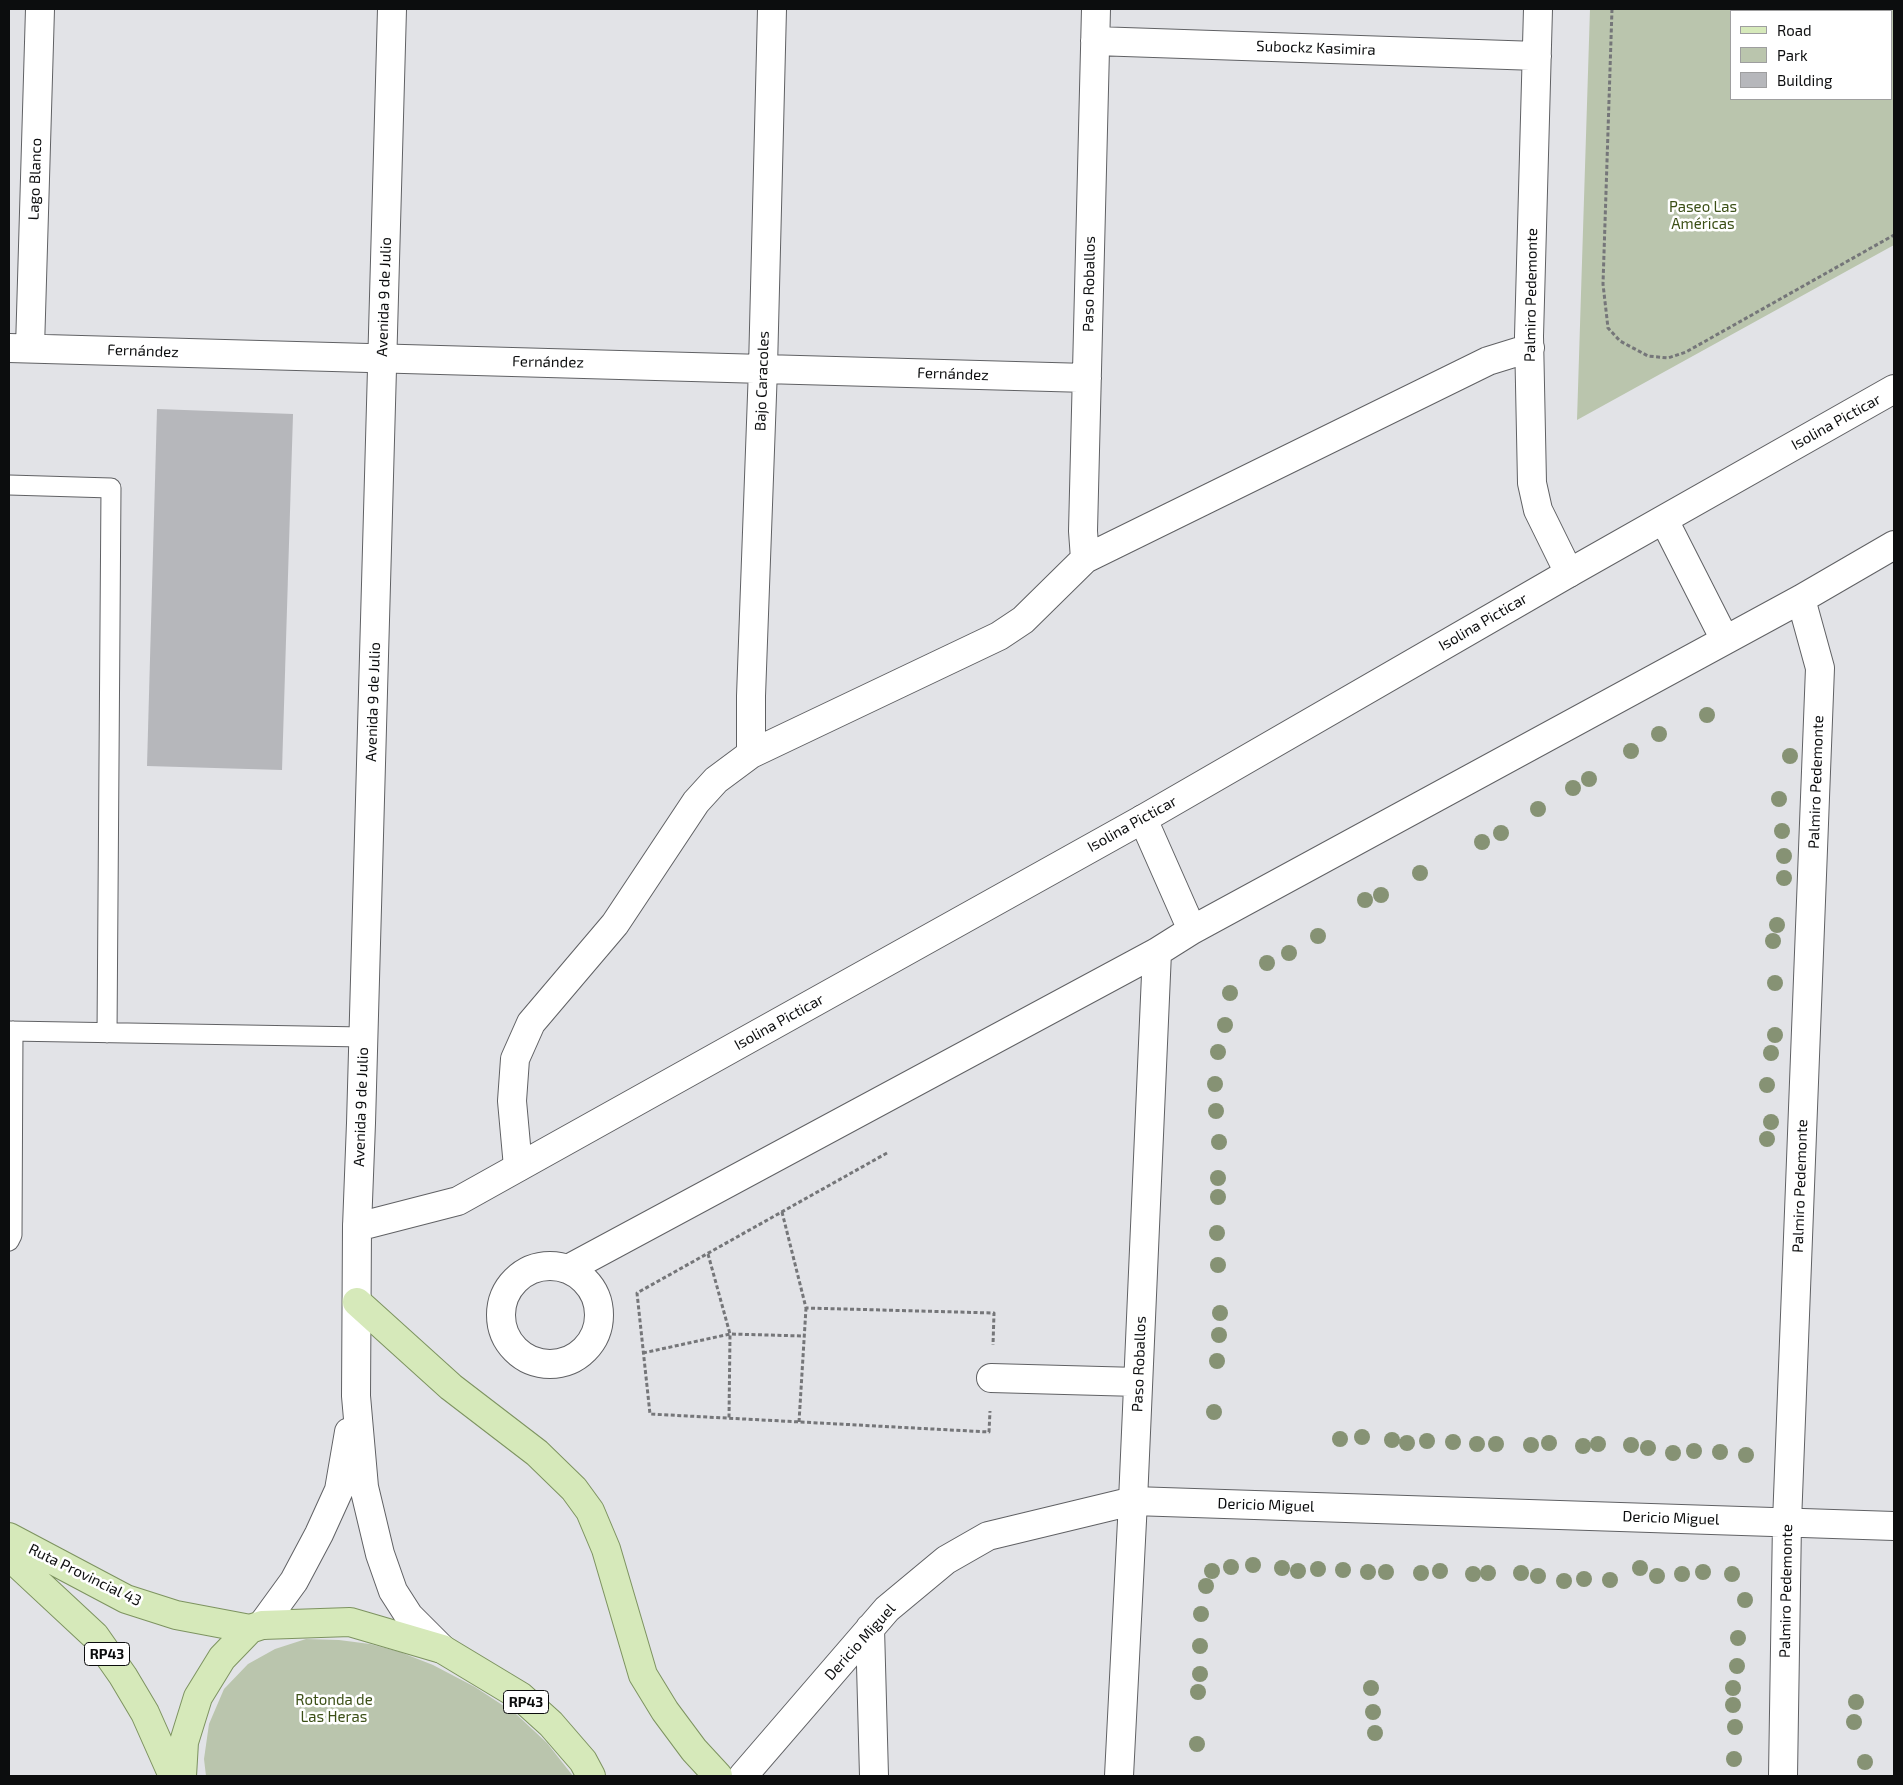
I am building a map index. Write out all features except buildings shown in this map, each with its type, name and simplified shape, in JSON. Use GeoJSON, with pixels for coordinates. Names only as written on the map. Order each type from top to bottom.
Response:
{"type":"FeatureCollection","features":[{"type":"Feature","properties":{"kind":"main road"},"geometry":{"type":"LineString","coordinates":[[357,1302],[451,1388],[536,1453],[574,1489],[590,1511],[606,1549],[644,1675],[665,1712],[694,1750],[718,1776]]}},
{"type":"Feature","properties":{"kind":"main road","name":"Ruta Provincial 43"},"geometry":{"type":"LineString","coordinates":[[9,1537],[126,1599],[176,1615],[256,1627]]}},
{"type":"Feature","properties":{"kind":"main road","name":"RP43"},"geometry":{"type":"LineString","coordinates":[[9,1556],[95,1636],[123,1676],[145,1713],[173,1776]]}},
{"type":"Feature","properties":{"kind":"main road","name":"RP43"},"geometry":{"type":"LineString","coordinates":[[256,1627],[350,1622],[442,1649],[520,1696],[551,1724],[583,1761],[592,1776]]}},
{"type":"Feature","properties":{"kind":"main road"},"geometry":{"type":"LineString","coordinates":[[182,1776],[184,1742],[198,1697],[222,1658],[256,1627]]}},
{"type":"Feature","properties":{"kind":"street","name":"Lago Blanco"},"geometry":{"type":"LineString","coordinates":[[19,348],[40,9]]}},
{"type":"Feature","properties":{"kind":"street","name":"Avenida 9 de Julio"},"geometry":{"type":"LineString","coordinates":[[356,1396],[357,1227],[364,1037],[392,9]]}},
{"type":"Feature","properties":{"kind":"street","name":"Bajo Caracoles"},"geometry":{"type":"LineString","coordinates":[[751,754],[751,696],[763,368],[772,9]]}},
{"type":"Feature","properties":{"kind":"street","name":"Paso Roballos"},"geometry":{"type":"LineString","coordinates":[[1086,559],[1083,530],[1096,9]]}},
{"type":"Feature","properties":{"kind":"street","name":"Palmiro Pedemonte"},"geometry":{"type":"LineString","coordinates":[[1538,9],[1530,348],[1532,483],[1538,510],[1569,573]]}},
{"type":"Feature","properties":{"kind":"street","name":"Subockz Kasimira"},"geometry":{"type":"LineString","coordinates":[[1095,40],[1537,56]]}},
{"type":"Feature","properties":{"kind":"street","name":"Fernández"},"geometry":{"type":"LineString","coordinates":[[19,348],[1087,378]]}},
{"type":"Feature","properties":{"kind":"street"},"geometry":{"type":"LineString","coordinates":[[518,1167],[512,1101],[515,1059],[531,1023],[615,924],[696,802],[716,780],[751,754],[999,636],[1023,620],[1086,559],[1488,361],[1530,348]]}},
{"type":"Feature","properties":{"kind":"street","name":"Isolina Picticar"},"geometry":{"type":"LineString","coordinates":[[357,1227],[458,1201],[1143,819],[1569,573],[1894,389]]}},
{"type":"Feature","properties":{"kind":"street"},"geometry":{"type":"LineString","coordinates":[[1664,520],[1725,640]]}},
{"type":"Feature","properties":{"kind":"street"},"geometry":{"type":"LineString","coordinates":[[568,1269],[1157,952],[1192,930],[1801,599],[1894,545]]}},
{"type":"Feature","properties":{"kind":"street","name":"Palmiro Pedemonte"},"geometry":{"type":"LineString","coordinates":[[1783,1776],[1787,1522],[1820,668],[1801,599]]}},
{"type":"Feature","properties":{"kind":"street"},"geometry":{"type":"LineString","coordinates":[[1143,819],[1192,930]]}},
{"type":"Feature","properties":{"kind":"street","name":"Paso Roballos"},"geometry":{"type":"LineString","coordinates":[[1119,1776],[1157,952]]}},
{"type":"Feature","properties":{"kind":"street"},"geometry":{"type":"LineString","coordinates":[[991,1378],[1138,1382]]}},
{"type":"Feature","properties":{"kind":"street"},"geometry":{"type":"LineString","coordinates":[[256,1627],[294,1581],[319,1534],[338,1490],[356,1396]]}},
{"type":"Feature","properties":{"kind":"street"},"geometry":{"type":"LineString","coordinates":[[356,1396],[364,1487],[380,1554],[393,1591],[409,1616],[442,1649]]}},
{"type":"Feature","properties":{"kind":"street","name":"Dericio Miguel"},"geometry":{"type":"LineString","coordinates":[[743,1776],[887,1608],[946,1560],[988,1536],[1133,1501],[1894,1526]]}},
{"type":"Feature","properties":{"kind":"street"},"geometry":{"type":"LineString","coordinates":[[870,1628],[874,1776]]}},
{"type":"Feature","properties":{"kind":"lane"},"geometry":{"type":"LineString","coordinates":[[9,485],[111,488],[107,1033]]}},
{"type":"Feature","properties":{"kind":"lane"},"geometry":{"type":"LineString","coordinates":[[9,1241],[12,1235],[11,1031],[364,1037]]}},
{"type":"Feature","properties":{"kind":"path"},"geometry":{"type":"LineString","coordinates":[[1612,9],[1603,284],[1608,328],[1620,341],[1648,356],[1668,358],[1686,352],[1894,235]]}},
{"type":"Feature","properties":{"kind":"path"},"geometry":{"type":"LineString","coordinates":[[806,1308],[994,1313],[989,1432],[650,1414],[637,1293],[887,1153]]}},
{"type":"Feature","properties":{"kind":"path"},"geometry":{"type":"LineString","coordinates":[[782,1212],[806,1308],[799,1422]]}},
{"type":"Feature","properties":{"kind":"path"},"geometry":{"type":"LineString","coordinates":[[708,1254],[730,1334],[729,1418]]}},
{"type":"Feature","properties":{"kind":"path"},"geometry":{"type":"LineString","coordinates":[[643,1353],[730,1334],[804,1336]]}},
{"type":"Feature","properties":{"kind":"green space","name":"Paseo Las Américas"},"geometry":{"type":"Polygon","coordinates":[[[1590,9],[1894,9],[1894,245],[1577,420],[1590,9]]]}},
{"type":"Feature","properties":{"kind":"green space","name":"Rotonda de Las Heras"},"geometry":{"type":"Polygon","coordinates":[[[306,1639],[339,1640],[370,1644],[400,1652],[433,1665],[475,1687],[516,1714],[547,1743],[573,1776],[206,1776],[204,1759],[209,1724],[224,1689],[248,1664],[275,1649],[306,1639]]]}}]}
